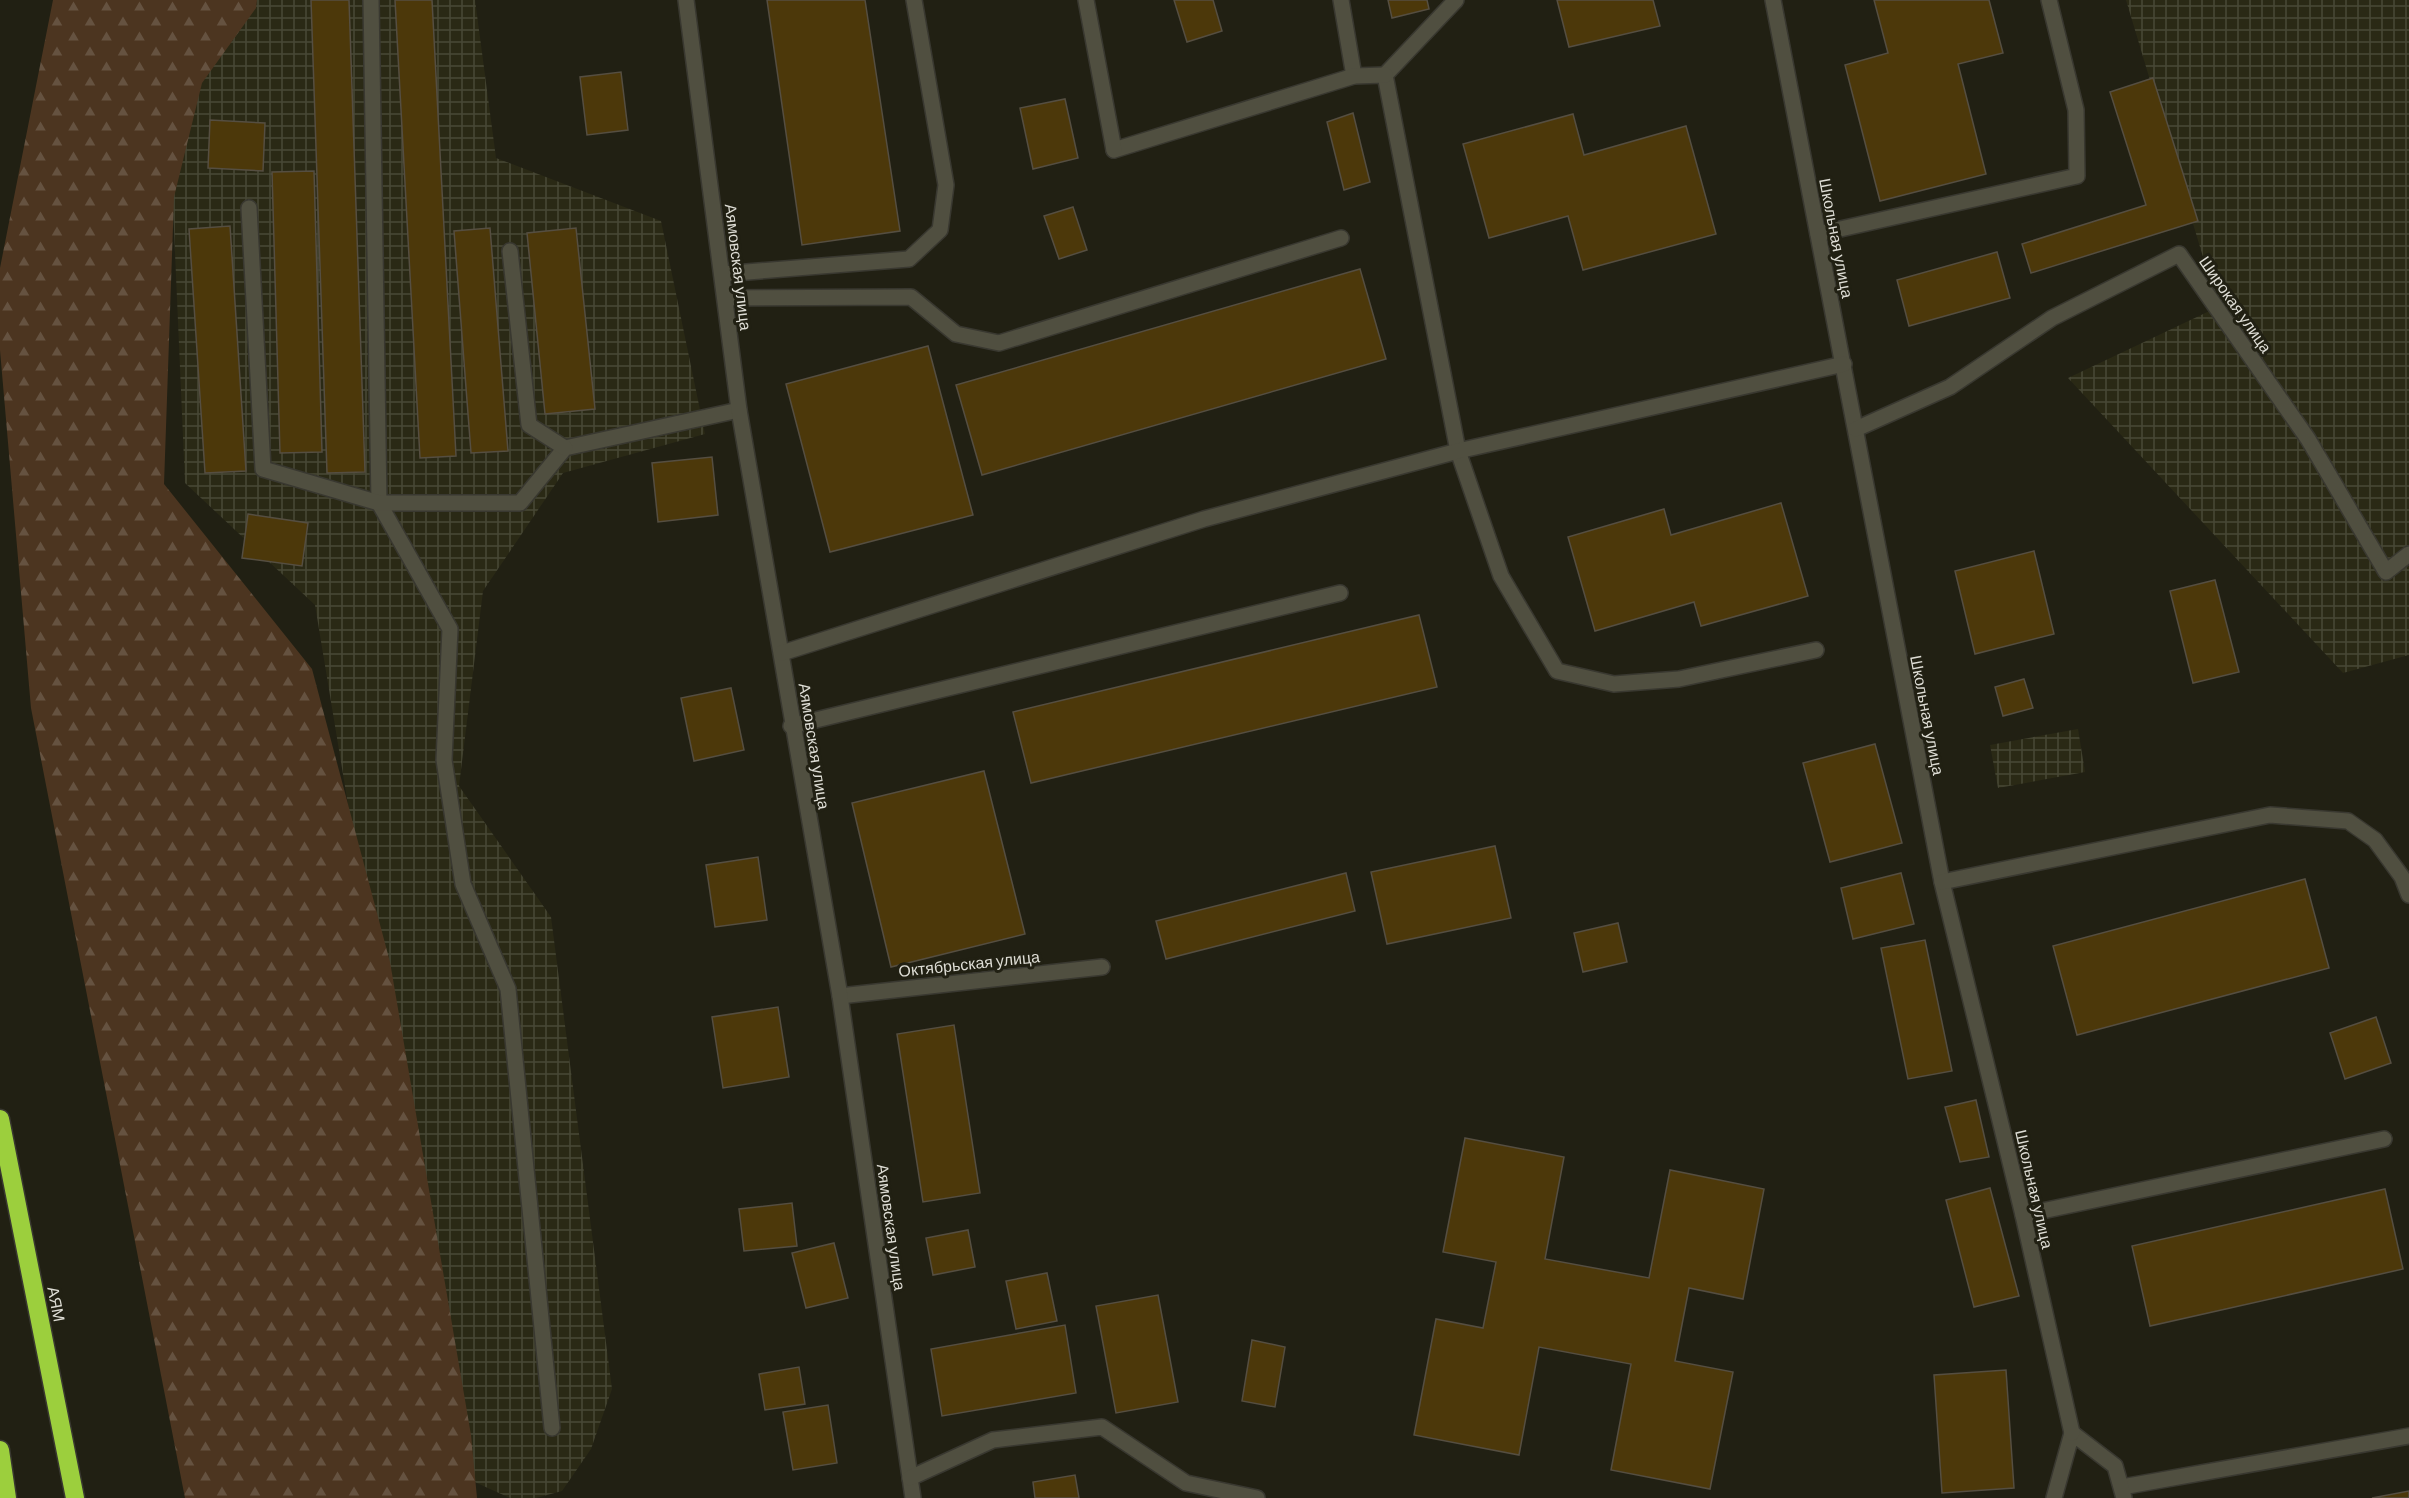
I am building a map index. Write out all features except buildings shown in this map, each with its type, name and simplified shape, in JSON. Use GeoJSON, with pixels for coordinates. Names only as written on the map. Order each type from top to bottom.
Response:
{"type":"FeatureCollection","features":[{"type":"Feature","properties":{"kind":"highway","name":"АЯМ"},"geometry":{"type":"LineString","coordinates":[[0,1119],[75,1498]]}},
{"type":"Feature","properties":{"kind":"highway"},"geometry":{"type":"LineString","coordinates":[[0,1450],[7,1498]]}},
{"type":"Feature","properties":{"kind":"street"},"geometry":{"type":"LineString","coordinates":[[371,0],[379,504],[450,629],[444,760],[463,884],[508,989],[552,1428]]}},
{"type":"Feature","properties":{"kind":"street","name":"Аямовская улица"},"geometry":{"type":"LineString","coordinates":[[686,0],[739,410],[782,654],[791,726],[840,996],[913,1498]]}},
{"type":"Feature","properties":{"kind":"street"},"geometry":{"type":"LineString","coordinates":[[722,274],[909,259],[940,230],[946,185],[914,0]]}},
{"type":"Feature","properties":{"kind":"street"},"geometry":{"type":"LineString","coordinates":[[1086,0],[1114,150],[1354,76],[1385,75],[1456,0]]}},
{"type":"Feature","properties":{"kind":"street"},"geometry":{"type":"LineString","coordinates":[[1341,0],[1354,76]]}},
{"type":"Feature","properties":{"kind":"street","name":"Школьная улица"},"geometry":{"type":"LineString","coordinates":[[1773,0],[1942,882],[2023,1215],[2072,1432]]}},
{"type":"Feature","properties":{"kind":"street"},"geometry":{"type":"LineString","coordinates":[[1818,234],[2077,176],[2076,110],[2049,0]]}},
{"type":"Feature","properties":{"kind":"street"},"geometry":{"type":"LineString","coordinates":[[1385,75],[1458,451],[1501,576],[1557,671],[1614,684],[1679,680],[1816,650]]}},
{"type":"Feature","properties":{"kind":"street"},"geometry":{"type":"LineString","coordinates":[[249,208],[263,469],[379,504],[520,503],[565,448],[739,410]]}},
{"type":"Feature","properties":{"kind":"street"},"geometry":{"type":"LineString","coordinates":[[725,298],[911,297],[956,334],[999,343],[1341,238]]}},
{"type":"Feature","properties":{"kind":"street"},"geometry":{"type":"LineString","coordinates":[[510,251],[529,426],[565,448]]}},
{"type":"Feature","properties":{"kind":"street","name":"Широкая улица"},"geometry":{"type":"LineString","coordinates":[[1856,429],[1950,387],[2052,318],[2179,254],[2307,439],[2386,572],[2409,554]]}},
{"type":"Feature","properties":{"kind":"street"},"geometry":{"type":"LineString","coordinates":[[782,654],[1204,519],[1458,451],[1844,364]]}},
{"type":"Feature","properties":{"kind":"street"},"geometry":{"type":"LineString","coordinates":[[791,726],[1340,593]]}},
{"type":"Feature","properties":{"kind":"street"},"geometry":{"type":"LineString","coordinates":[[1942,882],[2270,815],[2348,821],[2375,840],[2402,877],[2409,895]]}},
{"type":"Feature","properties":{"kind":"street","name":"Октябрьская улица"},"geometry":{"type":"LineString","coordinates":[[840,996],[1101,967]]}},
{"type":"Feature","properties":{"kind":"street"},"geometry":{"type":"LineString","coordinates":[[2023,1215],[2384,1139]]}},
{"type":"Feature","properties":{"kind":"street"},"geometry":{"type":"LineString","coordinates":[[910,1478],[993,1440],[1102,1427],[1186,1483],[1257,1498]]}},
{"type":"Feature","properties":{"kind":"street"},"geometry":{"type":"LineString","coordinates":[[2054,1498],[2072,1432],[2115,1466],[2123,1492],[2409,1436]]}},
{"type":"Feature","properties":{"kind":"shaded area"},"geometry":{"type":"Polygon","coordinates":[[[229,0],[475,0],[496,158],[661,221],[705,434],[563,473],[483,591],[459,786],[551,917],[612,1389],[591,1449],[562,1491],[536,1498],[510,1498],[459,1475],[315,605],[185,483],[170,137],[229,0]]]}},
{"type":"Feature","properties":{"kind":"shaded area"},"geometry":{"type":"Polygon","coordinates":[[[2126,0],[2409,0],[2409,655],[2343,673],[2068,378],[2218,307],[2126,0]]]}},
{"type":"Feature","properties":{"kind":"shaded area"},"geometry":{"type":"Polygon","coordinates":[[[2078,729],[2085,772],[1998,788],[1990,745],[2078,729]]]}},
{"type":"Feature","properties":{"kind":"green space"},"geometry":{"type":"Polygon","coordinates":[[[53,0],[257,0],[256,8],[202,83],[174,197],[164,484],[312,669],[390,962],[471,1435],[477,1498],[185,1498],[31,708],[0,350],[0,268],[53,0]]]}}]}
